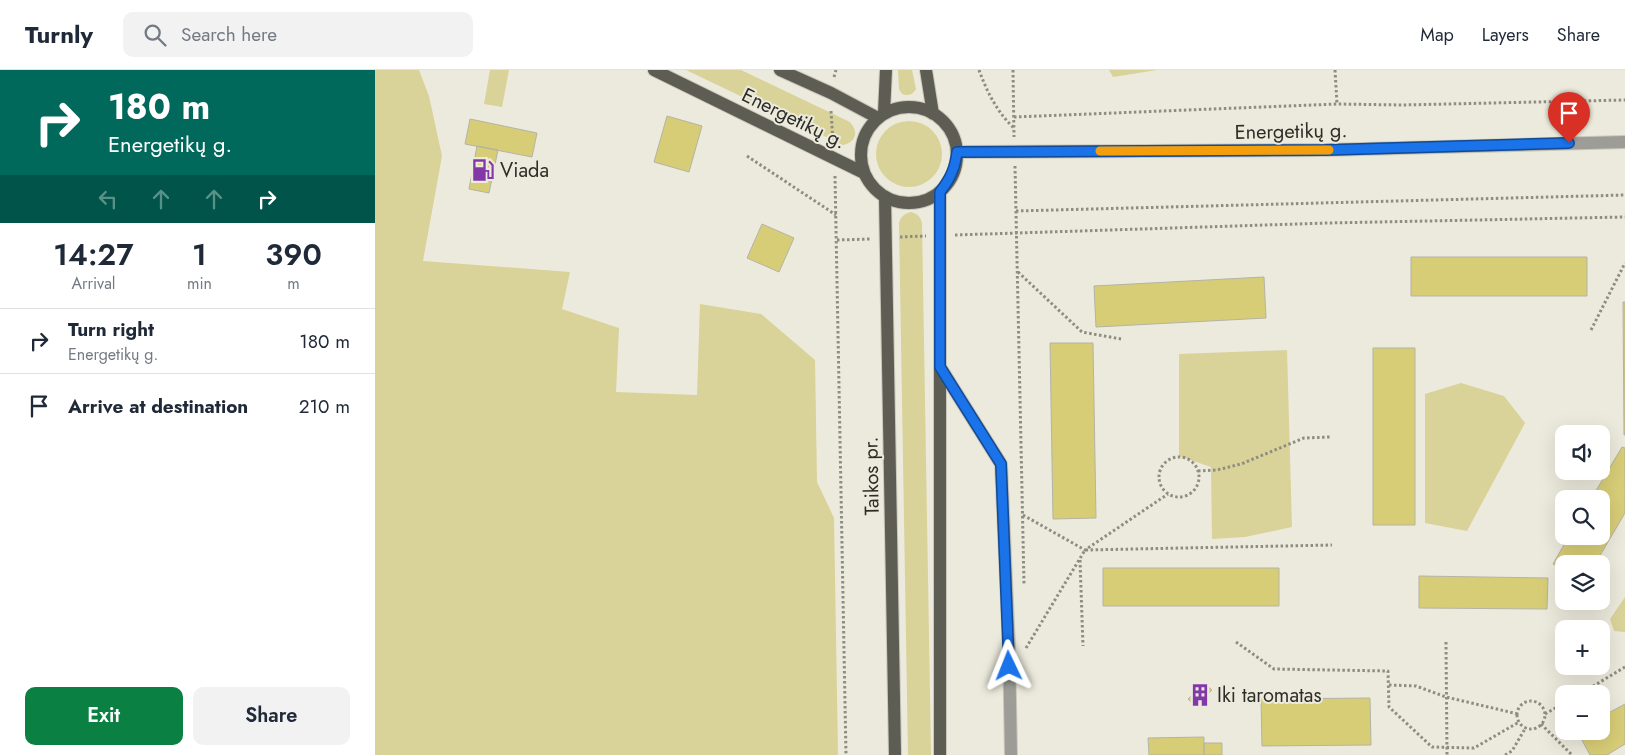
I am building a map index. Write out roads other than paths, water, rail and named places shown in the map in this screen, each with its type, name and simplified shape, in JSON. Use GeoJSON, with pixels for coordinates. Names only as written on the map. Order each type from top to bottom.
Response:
{"type":"FeatureCollection","features":[{"type":"Feature","properties":{"kind":"main road","name":"Energetikų g."},"geometry":{"type":"LineString","coordinates":[[654,70],[864,173]]}},
{"type":"Feature","properties":{"kind":"main road","name":"Energetikų g."},"geometry":{"type":"LineString","coordinates":[[780,70],[881,116]]}},
{"type":"Feature","properties":{"kind":"main road"},"geometry":{"type":"LineString","coordinates":[[881,116],[886,70]]}},
{"type":"Feature","properties":{"kind":"main road"},"geometry":{"type":"LineString","coordinates":[[926,70],[933,114]]}},
{"type":"Feature","properties":{"kind":"main road"},"geometry":{"type":"LineString","coordinates":[[900,108],[917,108],[933,114],[945,124],[953,137],[957,152],[955,167],[949,181],[940,192],[927,199],[913,203],[899,202],[885,197],[873,187],[864,173],[861,158],[862,143],[868,129],[881,116],[900,108]]}},
{"type":"Feature","properties":{"kind":"main road"},"geometry":{"type":"LineString","coordinates":[[940,192],[940,755]]}},
{"type":"Feature","properties":{"kind":"main road","name":"Taikos pr."},"geometry":{"type":"LineString","coordinates":[[885,197],[895,755]]}},
{"type":"Feature","properties":{"kind":"street","name":"Energetikų g."},"geometry":{"type":"LineString","coordinates":[[957,152],[1325,150],[1625,142]]}},
{"type":"Feature","properties":{"kind":"street"},"geometry":{"type":"LineString","coordinates":[[940,367],[1001,464],[1009,648],[1011,755]]}},
{"type":"Feature","properties":{"kind":"place","name":"Viada"},"geometry":{"type":"Point","coordinates":[483,170]}},
{"type":"Feature","properties":{"kind":"place","name":"Iki taromatas"},"geometry":{"type":"Point","coordinates":[1200,695]}}]}
